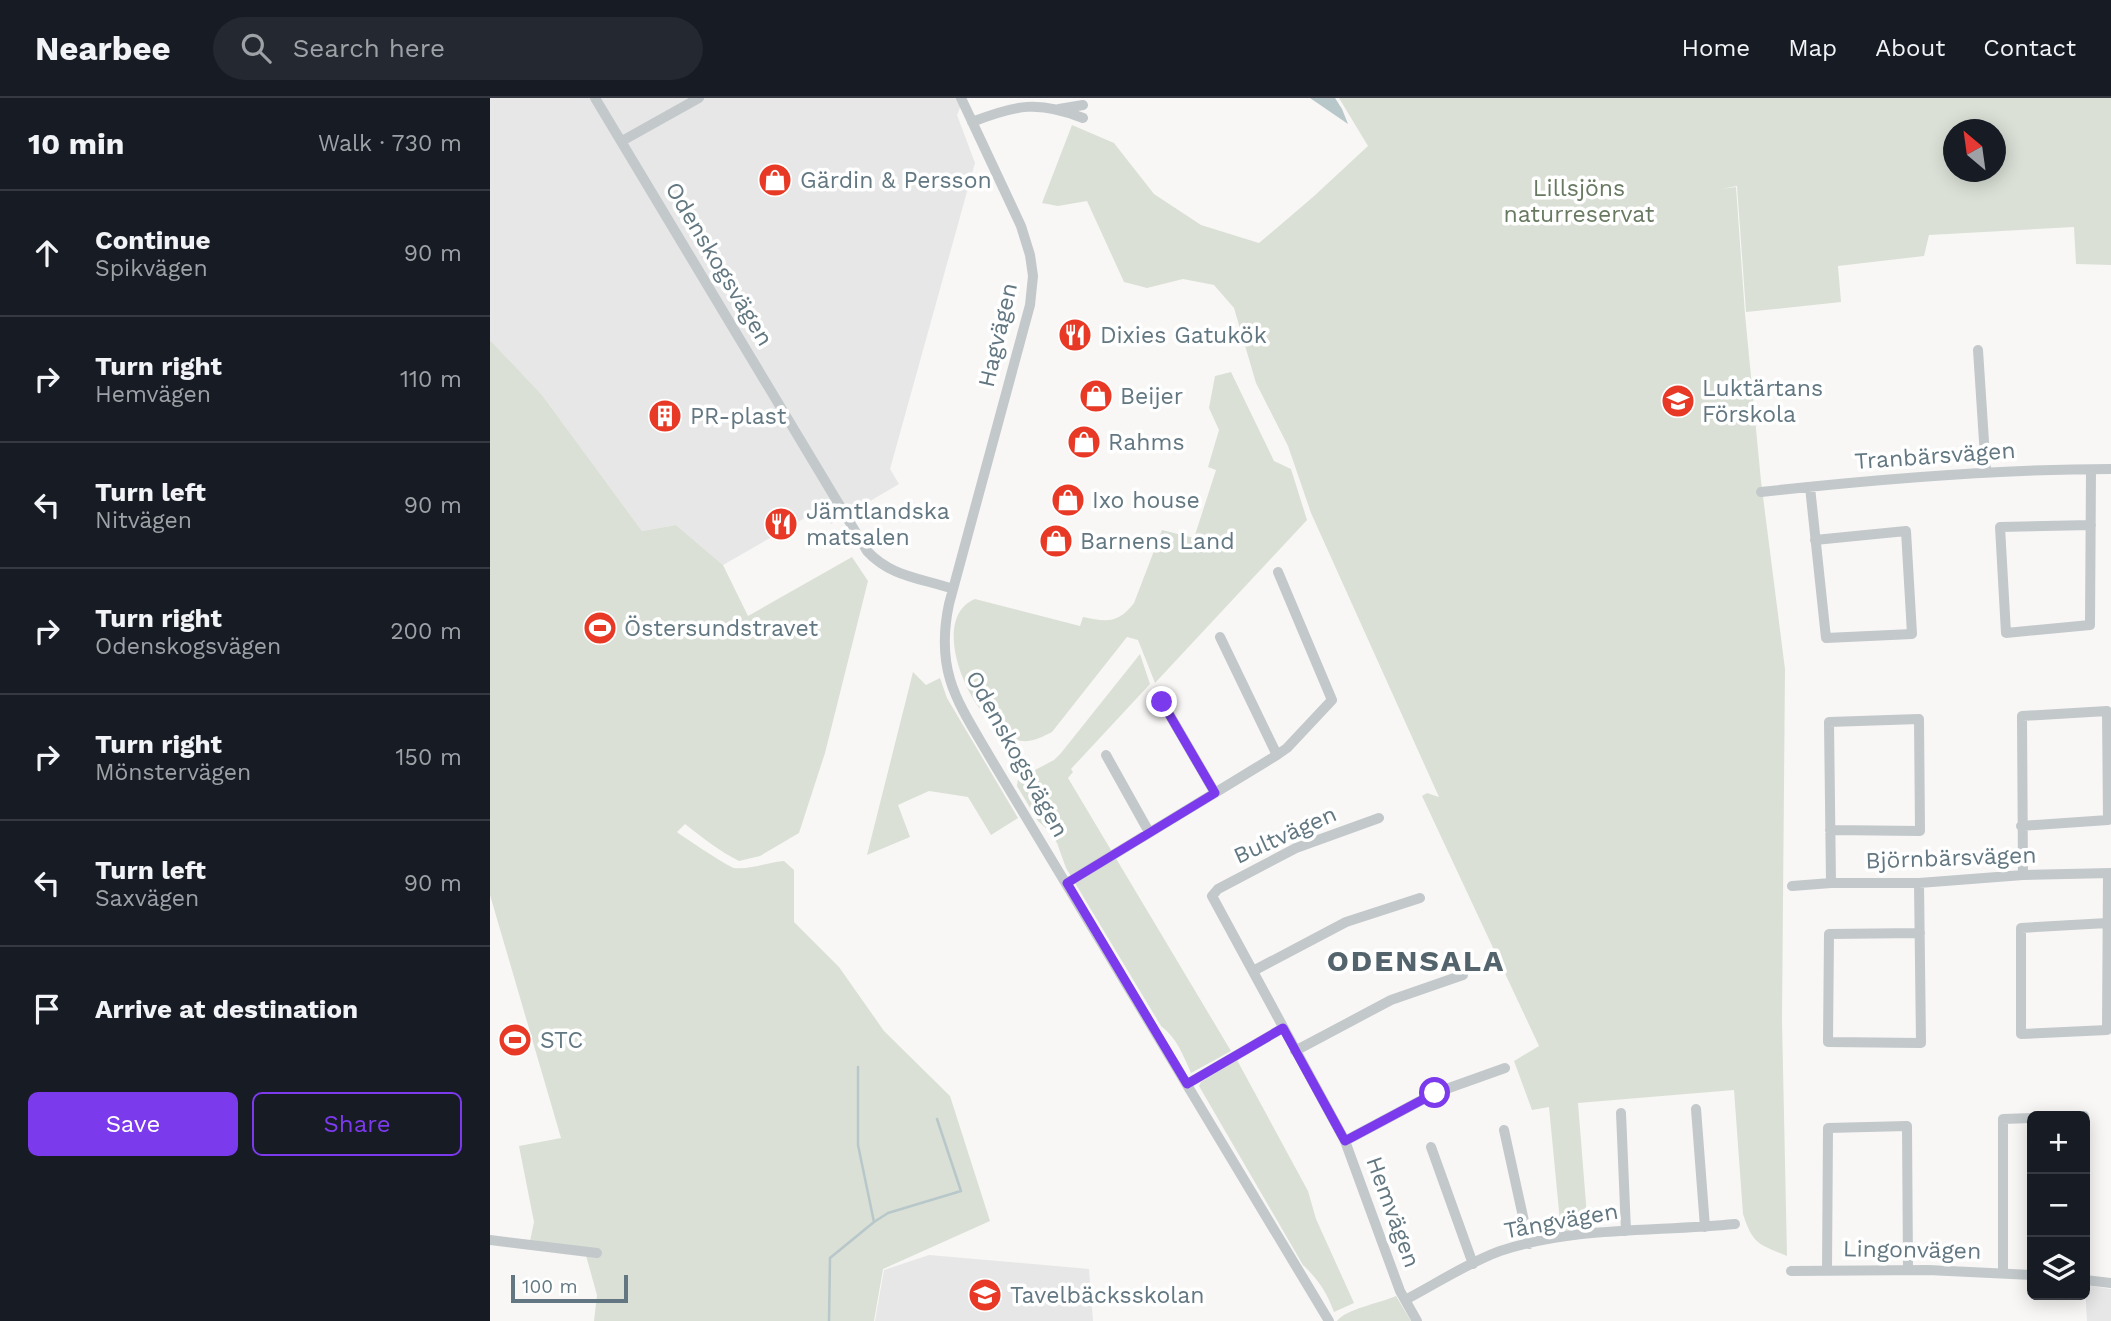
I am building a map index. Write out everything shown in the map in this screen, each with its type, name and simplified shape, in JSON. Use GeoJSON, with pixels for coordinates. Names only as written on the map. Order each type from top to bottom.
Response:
{"type":"FeatureCollection","features":[{"type":"Feature","properties":{"kind":"street","name":"Odenskogsvägen"},"geometry":{"type":"LineString","coordinates":[[595,98],[867,551],[878,563],[894,572],[953,589],[943,640],[944,660],[954,695],[1329,1321]]}},
{"type":"Feature","properties":{"kind":"street"},"geometry":{"type":"LineString","coordinates":[[622,141],[699,98]]}},
{"type":"Feature","properties":{"kind":"street","name":"Hagvägen"},"geometry":{"type":"LineString","coordinates":[[953,589],[1030,305],[1033,276],[1021,226],[961,98]]}},
{"type":"Feature","properties":{"kind":"street"},"geometry":{"type":"LineString","coordinates":[[1059,109],[1083,104]]}},
{"type":"Feature","properties":{"kind":"street"},"geometry":{"type":"LineString","coordinates":[[972,122],[1007,108],[1040,106],[1059,109],[1083,118]]}},
{"type":"Feature","properties":{"kind":"street"},"geometry":{"type":"LineString","coordinates":[[1978,350],[1986,472]]}},
{"type":"Feature","properties":{"kind":"street"},"geometry":{"type":"LineString","coordinates":[[2091,470],[2091,524],[2090,625],[2006,633],[2000,527],[2091,524]]}},
{"type":"Feature","properties":{"kind":"street","name":"Tranbärsvägen"},"geometry":{"type":"LineString","coordinates":[[1761,492],[1874,479],[1986,472],[2111,470]]}},
{"type":"Feature","properties":{"kind":"street"},"geometry":{"type":"LineString","coordinates":[[1810,487],[1815,540],[1826,638],[1912,634],[1906,531],[1815,540]]}},
{"type":"Feature","properties":{"kind":"street"},"geometry":{"type":"LineString","coordinates":[[1067,883],[1277,755],[1287,748],[1332,700],[1279,572]]}},
{"type":"Feature","properties":{"kind":"street"},"geometry":{"type":"LineString","coordinates":[[1220,637],[1277,755]]}},
{"type":"Feature","properties":{"kind":"street"},"geometry":{"type":"LineString","coordinates":[[1161,700],[1215,793]]}},
{"type":"Feature","properties":{"kind":"street"},"geometry":{"type":"LineString","coordinates":[[2021,826],[2108,820],[2106,711],[2022,716],[2021,826],[2023,875]]}},
{"type":"Feature","properties":{"kind":"street"},"geometry":{"type":"LineString","coordinates":[[1830,830],[1920,831],[1919,719],[1829,722],[1830,830],[1831,883]]}},
{"type":"Feature","properties":{"kind":"street"},"geometry":{"type":"LineString","coordinates":[[1106,755],[1149,832]]}},
{"type":"Feature","properties":{"kind":"street","name":"Bultvägen"},"geometry":{"type":"LineString","coordinates":[[1212,896],[1223,886],[1296,848],[1379,818]]}},
{"type":"Feature","properties":{"kind":"street"},"geometry":{"type":"LineString","coordinates":[[2107,923],[2021,928],[2021,1034],[2107,1030],[2110,874]]}},
{"type":"Feature","properties":{"kind":"street","name":"Björnbärsvägen"},"geometry":{"type":"LineString","coordinates":[[1792,886],[1920,883],[2023,875],[2110,874]]}},
{"type":"Feature","properties":{"kind":"street"},"geometry":{"type":"LineString","coordinates":[[1920,883],[1921,1043],[1828,1042],[1829,934],[1920,933]]}},
{"type":"Feature","properties":{"kind":"street","name":"Hemvägen"},"geometry":{"type":"LineString","coordinates":[[1212,896],[1345,1141],[1405,1300],[1417,1321]]}},
{"type":"Feature","properties":{"kind":"street"},"geometry":{"type":"LineString","coordinates":[[1253,971],[1346,922],[1419,898]]}},
{"type":"Feature","properties":{"kind":"street"},"geometry":{"type":"LineString","coordinates":[[1295,1051],[1391,1000],[1463,975]]}},
{"type":"Feature","properties":{"kind":"street"},"geometry":{"type":"LineString","coordinates":[[1187,1084],[1283,1028]]}},
{"type":"Feature","properties":{"kind":"street"},"geometry":{"type":"LineString","coordinates":[[1345,1141],[1435,1093],[1505,1068]]}},
{"type":"Feature","properties":{"kind":"street"},"geometry":{"type":"LineString","coordinates":[[1696,1109],[1705,1227]]}},
{"type":"Feature","properties":{"kind":"street"},"geometry":{"type":"LineString","coordinates":[[1621,1113],[1626,1231]]}},
{"type":"Feature","properties":{"kind":"street"},"geometry":{"type":"LineString","coordinates":[[2003,1273],[2003,1119],[2027,1118]]}},
{"type":"Feature","properties":{"kind":"street"},"geometry":{"type":"LineString","coordinates":[[1827,1270],[1828,1128],[1907,1126],[1908,1270]]}},
{"type":"Feature","properties":{"kind":"street"},"geometry":{"type":"LineString","coordinates":[[1504,1130],[1529,1244]]}},
{"type":"Feature","properties":{"kind":"street"},"geometry":{"type":"LineString","coordinates":[[1431,1147],[1473,1264]]}},
{"type":"Feature","properties":{"kind":"street","name":"Tångvägen"},"geometry":{"type":"LineString","coordinates":[[1405,1300],[1473,1264],[1500,1252],[1529,1244],[1575,1235],[1735,1224]]}},
{"type":"Feature","properties":{"kind":"street"},"geometry":{"type":"LineString","coordinates":[[490,1240],[597,1253]]}},
{"type":"Feature","properties":{"kind":"street","name":"Lingonvägen"},"geometry":{"type":"LineString","coordinates":[[1791,1271],[1908,1270],[2027,1275]]}},
{"type":"Feature","properties":{"kind":"street"},"geometry":{"type":"LineString","coordinates":[[2090,1281],[2111,1283]]}},
{"type":"Feature","properties":{"kind":"shaded area"},"geometry":{"type":"Polygon","coordinates":[[[490,98],[964,98],[957,115],[975,163],[890,469],[899,484],[831,524],[822,508],[723,565],[676,525],[642,531],[542,395],[490,340],[490,98]]]}},
{"type":"Feature","properties":{"kind":"shaded area"},"geometry":{"type":"Polygon","coordinates":[[[1310,98],[1335,98],[1348,124],[1310,98]]]}},
{"type":"Feature","properties":{"kind":"shaded area","name":"Tavelbäcksskolan"},"geometry":{"type":"Polygon","coordinates":[[[929,1255],[1089,1269],[1093,1321],[875,1321],[884,1270],[929,1255]]]}},
{"type":"Feature","properties":{"kind":"shaded area"},"geometry":{"type":"Polygon","coordinates":[[[2090,1286],[2111,1289],[2111,1321],[2087,1321],[2086,1300],[2090,1300],[2090,1286]]]}},
{"type":"Feature","properties":{"kind":"green space","name":"Lillsjöns naturreservat"},"geometry":{"type":"Polygon","coordinates":[[[1339,98],[2111,98],[2111,265],[2076,264],[2074,227],[1929,235],[1924,256],[1838,266],[1841,302],[1746,312],[1737,186],[1721,189],[1736,187],[1745,314],[1761,481],[1785,669],[1782,1020],[1787,1256],[1758,1242],[1750,1232],[1743,1214],[1734,1090],[1578,1103],[1588,1229],[1561,1232],[1549,1107],[1532,1110],[1514,1061],[1539,1046],[1422,796],[1427,793],[1439,797],[1311,513],[1288,446],[1256,383],[1234,308],[1214,285],[1183,279],[1147,288],[1124,282],[1087,201],[1058,206],[1042,203],[1072,125],[1114,143],[1154,194],[1201,225],[1259,243],[1368,146],[1339,98]]]}},
{"type":"Feature","properties":{"kind":"green space"},"geometry":{"type":"Polygon","coordinates":[[[490,340],[542,395],[642,531],[676,525],[723,565],[748,616],[852,557],[868,581],[825,753],[799,833],[760,856],[739,861],[685,824],[677,832],[734,868],[784,861],[794,870],[794,922],[839,967],[884,1031],[950,1096],[990,1221],[883,1269],[874,1321],[594,1321],[597,1295],[585,1252],[529,1246],[534,1222],[519,1146],[561,1138],[490,895],[490,340]]]}},
{"type":"Feature","properties":{"kind":"green space"},"geometry":{"type":"Polygon","coordinates":[[[1231,372],[1274,461],[1291,469],[1307,520],[1155,683],[1138,640],[1127,637],[1052,732],[1026,741],[1005,734],[988,720],[962,676],[955,652],[954,629],[960,611],[975,599],[1080,626],[1083,617],[1111,620],[1123,615],[1134,603],[1162,530],[1194,538],[1216,470],[1208,467],[1219,430],[1209,408],[1215,376],[1231,372]]]}},
{"type":"Feature","properties":{"kind":"green space"},"geometry":{"type":"Polygon","coordinates":[[[1140,654],[1150,684],[1071,769],[1073,772],[1068,778],[1231,1051],[1191,1073],[1179,1047],[1161,1026],[1066,868],[1057,843],[1038,821],[1017,786],[1018,779],[1054,760],[1061,753],[1140,654]]]}},
{"type":"Feature","properties":{"kind":"green space"},"geometry":{"type":"Polygon","coordinates":[[[913,672],[926,685],[940,678],[947,698],[1018,818],[991,835],[968,797],[929,791],[898,805],[910,837],[867,855],[913,672]]]}},
{"type":"Feature","properties":{"kind":"green space"},"geometry":{"type":"Polygon","coordinates":[[[1237,1060],[1308,1191],[1316,1219],[1354,1303],[1334,1312],[1322,1287],[1303,1265],[1199,1086],[1201,1082],[1237,1060]]]}},
{"type":"Feature","properties":{"kind":"green space"},"geometry":{"type":"Polygon","coordinates":[[[1396,1296],[1411,1321],[1337,1321],[1355,1310],[1396,1296]]]}},
{"type":"Feature","properties":{"kind":"waterway"},"geometry":{"type":"LineString","coordinates":[[858,1067],[858,1145],[874,1222]]}},
{"type":"Feature","properties":{"kind":"waterway"},"geometry":{"type":"LineString","coordinates":[[829,1321],[830,1258],[888,1213],[961,1191],[937,1119]]}},
{"type":"Feature","properties":{"kind":"place","name":"Gärdin & Persson"},"geometry":{"type":"Point","coordinates":[775,180]}},
{"type":"Feature","properties":{"kind":"place","name":"Dixies Gatukök"},"geometry":{"type":"Point","coordinates":[1075,335]}},
{"type":"Feature","properties":{"kind":"place","name":"Beijer"},"geometry":{"type":"Point","coordinates":[1096,396]}},
{"type":"Feature","properties":{"kind":"place","name":"Luktärtans Förskola"},"geometry":{"type":"Point","coordinates":[1678,401]}},
{"type":"Feature","properties":{"kind":"place","name":"PR-plast"},"geometry":{"type":"Point","coordinates":[665,416]}},
{"type":"Feature","properties":{"kind":"place","name":"Rahms"},"geometry":{"type":"Point","coordinates":[1084,442]}},
{"type":"Feature","properties":{"kind":"place","name":"Ixo house"},"geometry":{"type":"Point","coordinates":[1068,500]}},
{"type":"Feature","properties":{"kind":"place","name":"Jämtlandska matsalen"},"geometry":{"type":"Point","coordinates":[781,524]}},
{"type":"Feature","properties":{"kind":"place","name":"Barnens Land"},"geometry":{"type":"Point","coordinates":[1056,541]}},
{"type":"Feature","properties":{"kind":"place","name":"Östersundstravet"},"geometry":{"type":"Point","coordinates":[600,628]}},
{"type":"Feature","properties":{"kind":"place","name":"STC"},"geometry":{"type":"Point","coordinates":[515,1040]}},
{"type":"Feature","properties":{"kind":"place","name":"Tavelbäcksskolan"},"geometry":{"type":"Point","coordinates":[985,1295]}},
{"type":"Feature","properties":{"kind":"district","name":"ODENSALA"},"geometry":{"type":"Point","coordinates":[1416,960]}},
{"type":"Feature","properties":{"kind":"route"},"geometry":{"type":"LineString","coordinates":[[1162,702],[1215,793],[1067,883],[1187,1084],[1283,1028],[1345,1141],[1435,1093]]}}]}
